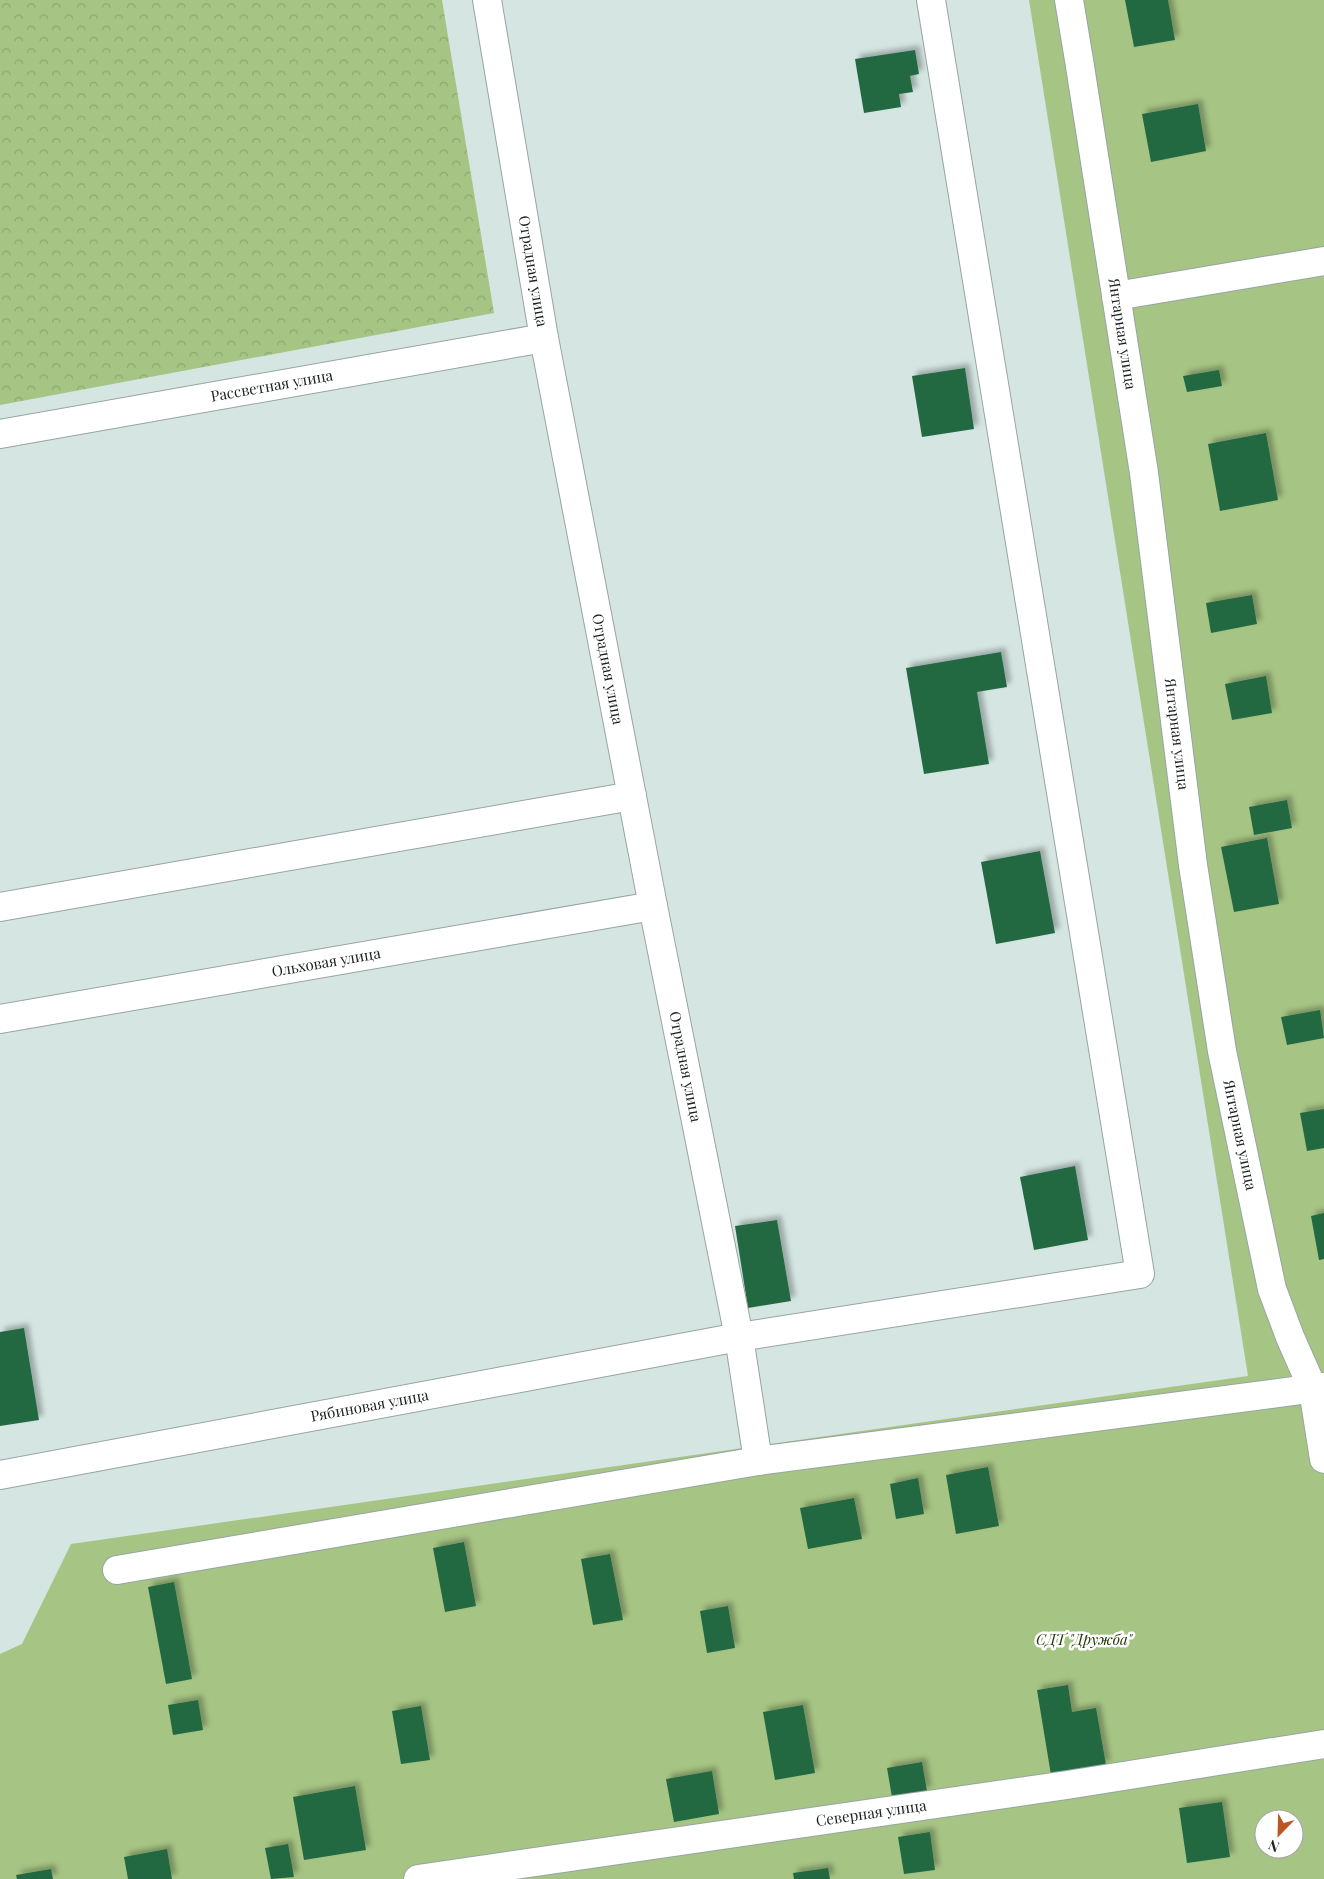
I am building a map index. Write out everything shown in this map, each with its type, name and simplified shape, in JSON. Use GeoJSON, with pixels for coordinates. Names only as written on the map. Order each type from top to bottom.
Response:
{"type":"FeatureCollection","features":[{"type":"Feature","properties":{"kind":"street","name":"Отрадная улица"},"geometry":{"type":"LineString","coordinates":[[488,0],[544,338],[738,1337],[758,1461]]}},
{"type":"Feature","properties":{"kind":"street","name":"Рябиновая улица"},"geometry":{"type":"LineString","coordinates":[[0,1475],[738,1337],[1140,1274],[931,0]]}},
{"type":"Feature","properties":{"kind":"street","name":"Янтарная улица"},"geometry":{"type":"LineString","coordinates":[[1068,0],[1144,473],[1192,865],[1222,1051],[1272,1289],[1290,1337],[1318,1388],[1324,1459]]}},
{"type":"Feature","properties":{"kind":"street"},"geometry":{"type":"LineString","coordinates":[[1116,296],[1324,262]]}},
{"type":"Feature","properties":{"kind":"street","name":"Рассветная улица"},"geometry":{"type":"LineString","coordinates":[[0,434],[544,338]]}},
{"type":"Feature","properties":{"kind":"street"},"geometry":{"type":"LineString","coordinates":[[0,907],[632,796]]}},
{"type":"Feature","properties":{"kind":"street","name":"Ольховая улица"},"geometry":{"type":"LineString","coordinates":[[0,1019],[653,906]]}},
{"type":"Feature","properties":{"kind":"street"},"geometry":{"type":"LineString","coordinates":[[117,1570],[758,1461],[1318,1388]]}},
{"type":"Feature","properties":{"kind":"street","name":"Северная улица"},"geometry":{"type":"LineString","coordinates":[[418,1879],[1058,1786],[1324,1744]]}},
{"type":"Feature","properties":{"kind":"green space"},"geometry":{"type":"Polygon","coordinates":[[[0,0],[442,0],[494,313],[0,405],[0,0]]]}},
{"type":"Feature","properties":{"kind":"green space","name":"СДТ \"Дружба\""},"geometry":{"type":"Polygon","coordinates":[[[1029,0],[1324,0],[1324,1879],[0,1879],[0,1654],[22,1644],[71,1544],[1248,1376],[1029,0]]]}},
{"type":"Feature","properties":{"kind":"building"},"geometry":{"type":"Polygon","coordinates":[[[1125,0],[1168,0],[1175,40],[1134,47],[1125,0]]]}},
{"type":"Feature","properties":{"kind":"building"},"geometry":{"type":"Polygon","coordinates":[[[915,50],[919,74],[910,76],[913,92],[899,94],[901,107],[864,113],[855,59],[915,50]]]}},
{"type":"Feature","properties":{"kind":"building"},"geometry":{"type":"Polygon","coordinates":[[[1198,104],[1206,151],[1151,162],[1142,114],[1198,104]]]}},
{"type":"Feature","properties":{"kind":"building"},"geometry":{"type":"Polygon","coordinates":[[[965,368],[974,429],[922,437],[912,376],[965,368]]]}},
{"type":"Feature","properties":{"kind":"building"},"geometry":{"type":"Polygon","coordinates":[[[1219,370],[1222,386],[1187,392],[1183,376],[1219,370]]]}},
{"type":"Feature","properties":{"kind":"building"},"geometry":{"type":"Polygon","coordinates":[[[1266,433],[1278,500],[1220,511],[1208,444],[1266,433]]]}},
{"type":"Feature","properties":{"kind":"building"},"geometry":{"type":"Polygon","coordinates":[[[1252,595],[1257,624],[1211,633],[1206,603],[1252,595]]]}},
{"type":"Feature","properties":{"kind":"building"},"geometry":{"type":"Polygon","coordinates":[[[1001,652],[1007,687],[977,692],[989,764],[924,774],[906,668],[1001,652]]]}},
{"type":"Feature","properties":{"kind":"building"},"geometry":{"type":"Polygon","coordinates":[[[1266,676],[1272,713],[1232,720],[1225,684],[1266,676]]]}},
{"type":"Feature","properties":{"kind":"building"},"geometry":{"type":"Polygon","coordinates":[[[1287,800],[1292,828],[1254,835],[1249,807],[1287,800]]]}},
{"type":"Feature","properties":{"kind":"building"},"geometry":{"type":"Polygon","coordinates":[[[1267,838],[1279,904],[1234,912],[1221,847],[1267,838]]]}},
{"type":"Feature","properties":{"kind":"building"},"geometry":{"type":"Polygon","coordinates":[[[1040,851],[1055,933],[996,944],[981,862],[1040,851]]]}},
{"type":"Feature","properties":{"kind":"building"},"geometry":{"type":"Polygon","coordinates":[[[1320,1010],[1324,1038],[1287,1045],[1281,1017],[1320,1010]]]}},
{"type":"Feature","properties":{"kind":"building"},"geometry":{"type":"Polygon","coordinates":[[[1324,1109],[1324,1148],[1307,1151],[1300,1113],[1324,1109]]]}},
{"type":"Feature","properties":{"kind":"building"},"geometry":{"type":"Polygon","coordinates":[[[1075,1166],[1088,1240],[1034,1250],[1020,1177],[1075,1166]]]}},
{"type":"Feature","properties":{"kind":"building"},"geometry":{"type":"Polygon","coordinates":[[[1324,1213],[1324,1259],[1319,1260],[1311,1216],[1324,1213]]]}},
{"type":"Feature","properties":{"kind":"building"},"geometry":{"type":"Polygon","coordinates":[[[777,1220],[791,1301],[748,1308],[735,1226],[777,1220]]]}},
{"type":"Feature","properties":{"kind":"building"},"geometry":{"type":"Polygon","coordinates":[[[24,1328],[39,1420],[0,1426],[0,1332],[24,1328]]]}},
{"type":"Feature","properties":{"kind":"building"},"geometry":{"type":"Polygon","coordinates":[[[988,1467],[999,1526],[956,1534],[946,1475],[988,1467]]]}},
{"type":"Feature","properties":{"kind":"building"},"geometry":{"type":"Polygon","coordinates":[[[918,1478],[924,1514],[896,1519],[890,1484],[918,1478]]]}},
{"type":"Feature","properties":{"kind":"building"},"geometry":{"type":"Polygon","coordinates":[[[854,1498],[862,1539],[808,1549],[800,1508],[854,1498]]]}},
{"type":"Feature","properties":{"kind":"building"},"geometry":{"type":"Polygon","coordinates":[[[464,1542],[476,1606],[445,1612],[433,1548],[464,1542]]]}},
{"type":"Feature","properties":{"kind":"building"},"geometry":{"type":"Polygon","coordinates":[[[610,1554],[623,1620],[593,1625],[581,1559],[610,1554]]]}},
{"type":"Feature","properties":{"kind":"building"},"geometry":{"type":"Polygon","coordinates":[[[174,1582],[192,1679],[166,1684],[148,1587],[174,1582]]]}},
{"type":"Feature","properties":{"kind":"building"},"geometry":{"type":"Polygon","coordinates":[[[728,1606],[735,1648],[707,1653],[700,1611],[728,1606]]]}},
{"type":"Feature","properties":{"kind":"building"},"geometry":{"type":"Polygon","coordinates":[[[1068,1685],[1072,1712],[1096,1708],[1106,1765],[1051,1775],[1037,1690],[1068,1685]]]}},
{"type":"Feature","properties":{"kind":"building"},"geometry":{"type":"Polygon","coordinates":[[[198,1700],[203,1730],[173,1735],[168,1705],[198,1700]]]}},
{"type":"Feature","properties":{"kind":"building"},"geometry":{"type":"Polygon","coordinates":[[[803,1705],[815,1773],[775,1780],[763,1712],[803,1705]]]}},
{"type":"Feature","properties":{"kind":"building"},"geometry":{"type":"Polygon","coordinates":[[[421,1706],[430,1760],[401,1764],[392,1711],[421,1706]]]}},
{"type":"Feature","properties":{"kind":"building"},"geometry":{"type":"Polygon","coordinates":[[[922,1762],[927,1791],[892,1797],[887,1768],[922,1762]]]}},
{"type":"Feature","properties":{"kind":"building"},"geometry":{"type":"Polygon","coordinates":[[[712,1771],[719,1814],[674,1822],[666,1779],[712,1771]]]}},
{"type":"Feature","properties":{"kind":"building"},"geometry":{"type":"Polygon","coordinates":[[[355,1786],[366,1850],[304,1860],[293,1797],[355,1786]]]}},
{"type":"Feature","properties":{"kind":"building"},"geometry":{"type":"Polygon","coordinates":[[[1222,1802],[1230,1857],[1187,1863],[1179,1808],[1222,1802]]]}},
{"type":"Feature","properties":{"kind":"building"},"geometry":{"type":"Polygon","coordinates":[[[930,1832],[935,1870],[904,1874],[898,1837],[930,1832]]]}},
{"type":"Feature","properties":{"kind":"building"},"geometry":{"type":"Polygon","coordinates":[[[288,1844],[294,1877],[271,1879],[265,1848],[288,1844]]]}},
{"type":"Feature","properties":{"kind":"building"},"geometry":{"type":"Polygon","coordinates":[[[167,1849],[172,1879],[128,1879],[124,1857],[167,1849]]]}},
{"type":"Feature","properties":{"kind":"building"},"geometry":{"type":"Polygon","coordinates":[[[828,1868],[830,1879],[794,1879],[793,1873],[828,1868]]]}},
{"type":"Feature","properties":{"kind":"building"},"geometry":{"type":"Polygon","coordinates":[[[51,1869],[53,1879],[17,1879],[16,1875],[51,1869]]]}}]}
